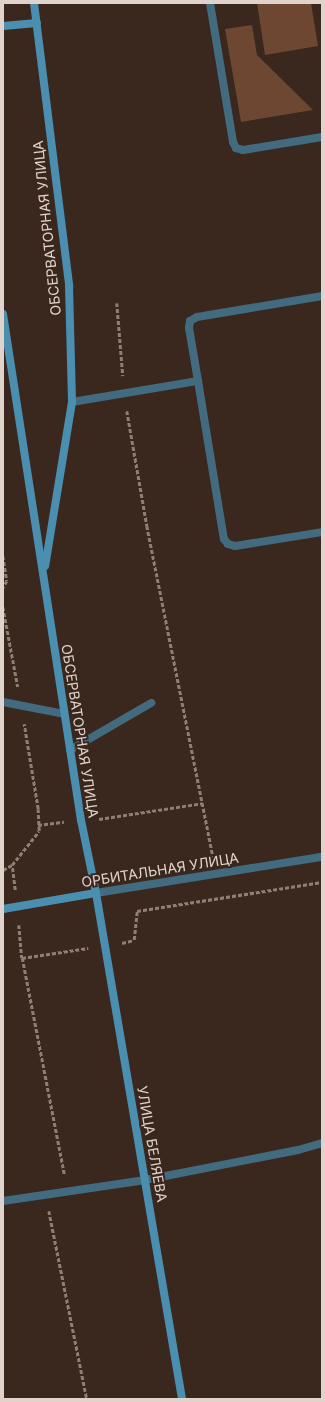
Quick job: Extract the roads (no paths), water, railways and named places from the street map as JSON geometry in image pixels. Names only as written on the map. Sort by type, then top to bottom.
[{"type":"main road","name":"ОБСЕРВАТОРНАЯ УЛИЦА","points":[[34,3],[69,286],[72,402],[44,573]]},
{"type":"main road","points":[[3,26],[37,23]]},
{"type":"main road","name":"ОБСЕРВАТОРНАЯ УЛИЦА","points":[[3,314],[81,820],[96,893]]},
{"type":"main road","name":"ОРБИТАЛЬНАЯ УЛИЦА","points":[[3,909],[96,893]]},
{"type":"main road","name":"УЛИЦА БЕЛЯЕВА","points":[[96,893],[182,1399]]},
{"type":"street","points":[[210,3],[233,142],[236,148],[243,150],[322,137]]},
{"type":"street","points":[[322,296],[197,317],[190,321],[198,381],[224,539],[228,544],[235,546],[322,532]]},
{"type":"street","points":[[72,402],[198,381]]},
{"type":"street","points":[[3,702],[64,714]]},
{"type":"street","points":[[70,750],[151,703]]},
{"type":"street","name":"ОРБИТАЛЬНАЯ УЛИЦА","points":[[96,893],[322,857]]},
{"type":"street","points":[[3,1201],[145,1180],[298,1150],[322,1143]]}]
